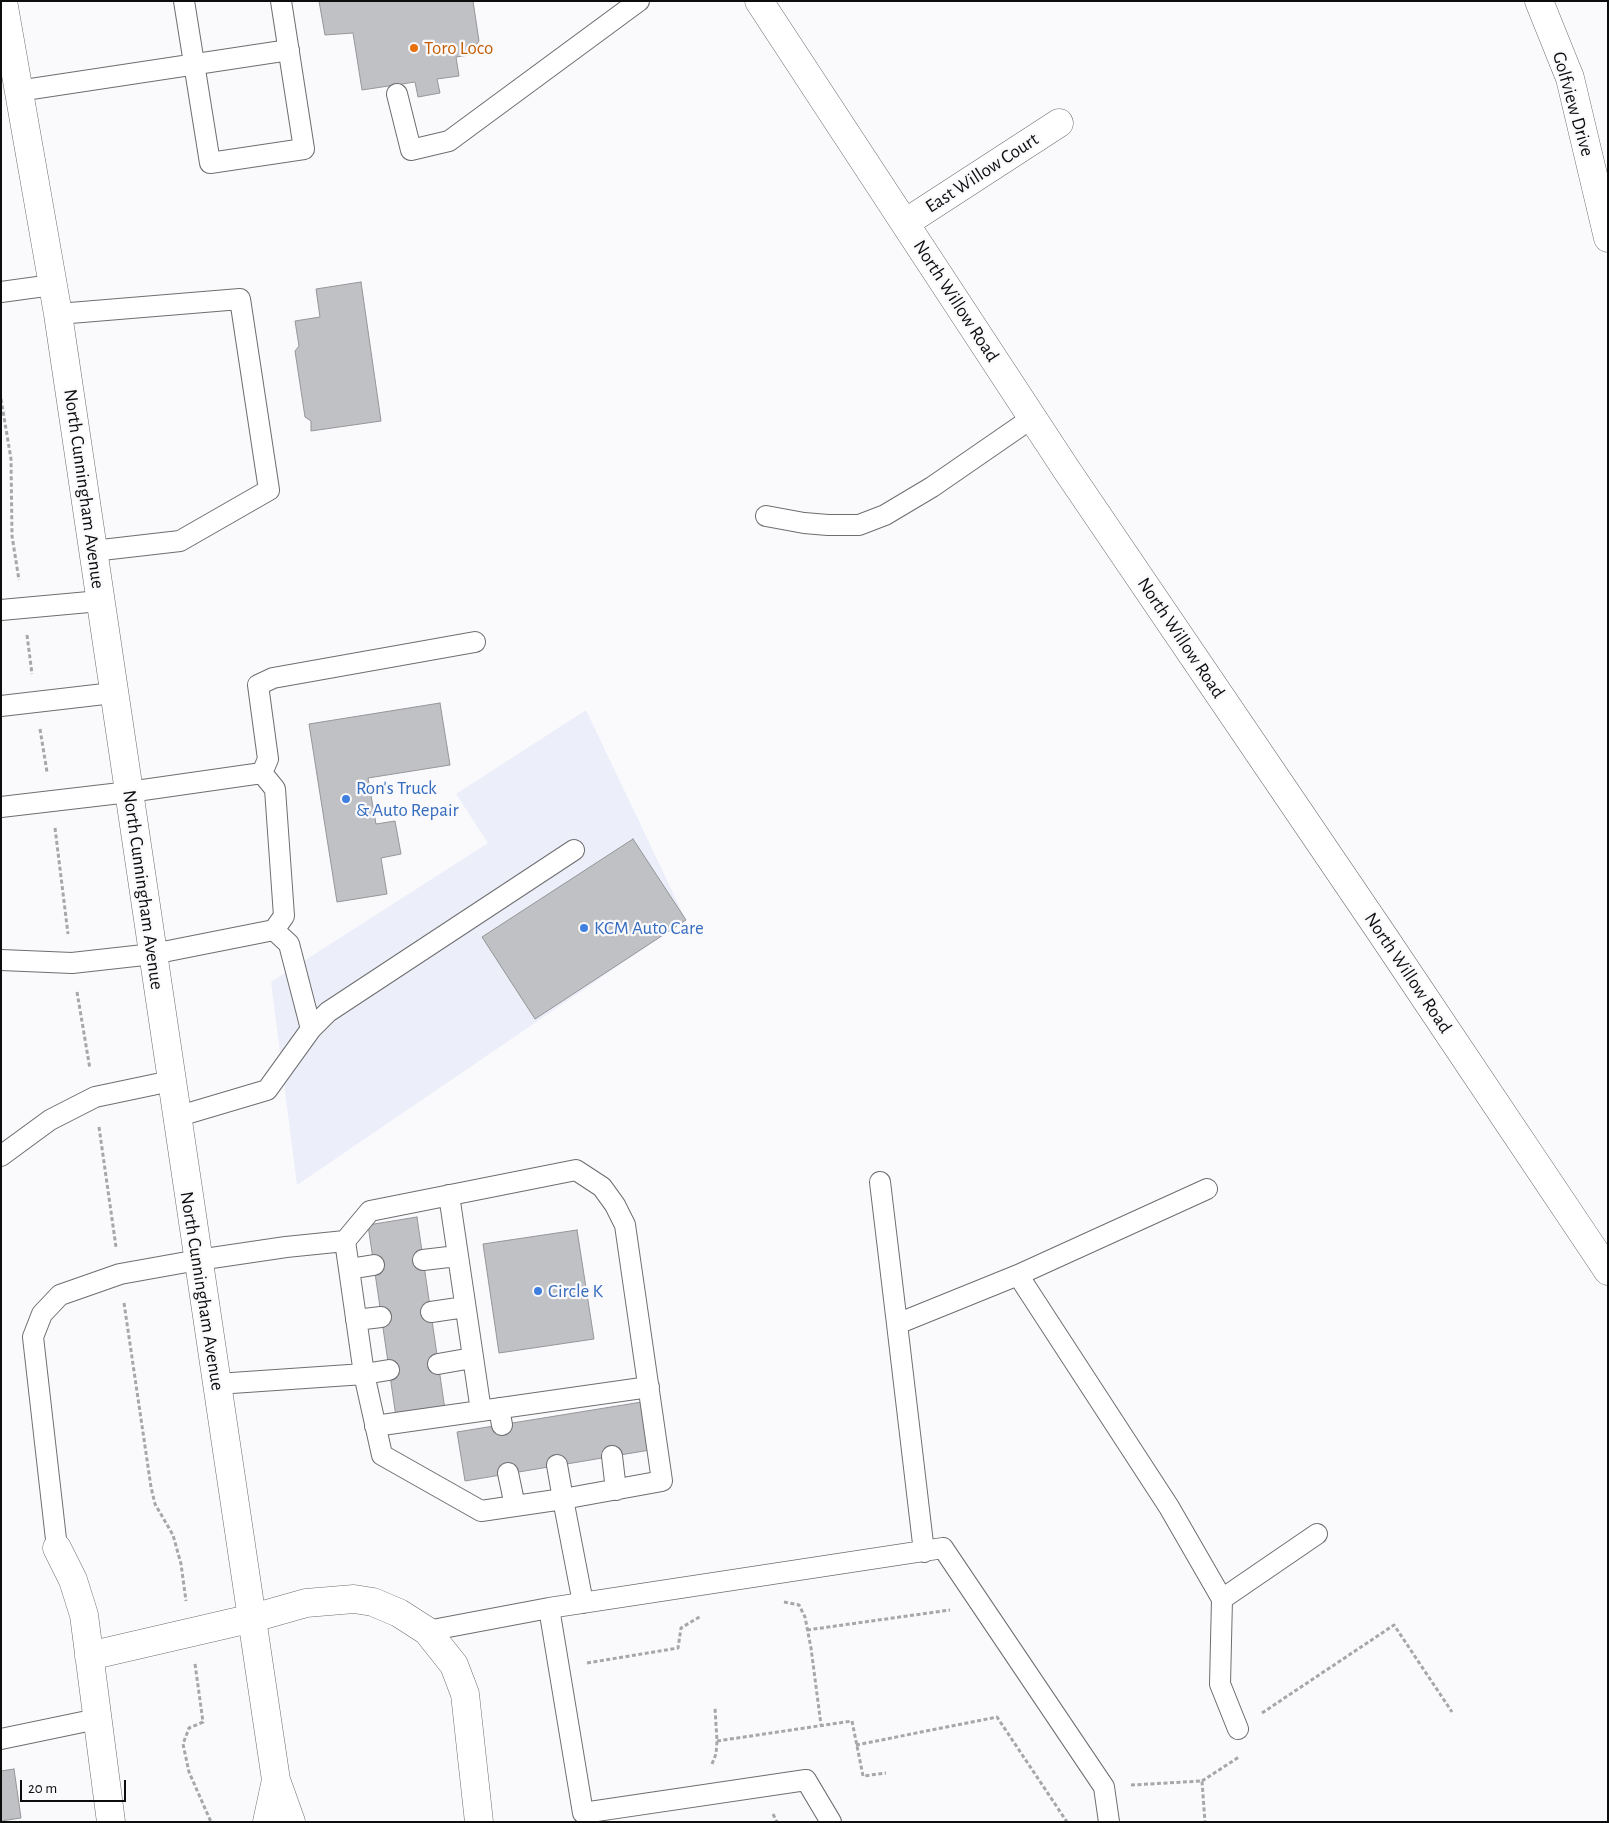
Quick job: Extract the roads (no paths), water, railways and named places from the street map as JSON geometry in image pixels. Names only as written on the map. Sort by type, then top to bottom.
[{"type":"street","name":"North Cunningham Avenue","points":[[3,1],[58,314],[276,1780],[291,1822]]},
{"type":"street","name":"North Willow Road","points":[[759,1],[1032,418],[1608,1271]]},
{"type":"street","name":"Golfview Drive","points":[[1539,1],[1570,78],[1608,238]]},
{"type":"street","name":"East Willow Court","points":[[905,223],[1059,123]]},
{"type":"street","points":[[57,1548],[73,1580],[84,1615],[111,1822]]},
{"type":"street","points":[[89,1656],[253,1618],[306,1603],[354,1599],[372,1602],[399,1613],[426,1631],[454,1665],[465,1694],[479,1822]]},
{"type":"street","name":"North Cunningham Avenue","points":[[267,1822],[276,1780]]},
{"type":"lane","points":[[184,1],[210,163],[304,149],[281,1]]},
{"type":"lane","points":[[397,94],[411,150],[449,141],[639,1]]},
{"type":"lane","points":[[18,91],[289,50]]},
{"type":"lane","points":[[1,292],[52,285]]},
{"type":"lane","points":[[58,314],[240,299],[269,490],[180,541],[93,551]]},
{"type":"lane","points":[[766,516],[804,524],[828,526],[859,524],[885,515],[932,487],[1032,418]]},
{"type":"lane","points":[[1,610],[100,601]]},
{"type":"lane","points":[[262,773],[268,759],[258,685],[273,678],[475,642]]},
{"type":"lane","points":[[1,706],[113,693]]},
{"type":"lane","points":[[1,807],[129,792],[262,773]]},
{"type":"lane","points":[[1,960],[72,963],[153,954],[274,930],[284,916],[275,789],[262,773]]},
{"type":"lane","points":[[176,1117],[267,1090],[311,1029],[328,1012],[574,850]]},
{"type":"lane","points":[[274,930],[289,944],[311,1029]]},
{"type":"lane","points":[[1,1156],[50,1120],[94,1097],[171,1081]]},
{"type":"lane","points":[[57,1548],[33,1337],[42,1314],[60,1295],[120,1274],[286,1247],[345,1241],[370,1211],[576,1170],[602,1187],[615,1204],[625,1225],[662,1481],[563,1499],[481,1511],[382,1455],[364,1374],[345,1241]]},
{"type":"lane","points":[[880,1182],[924,1552]]},
{"type":"lane","points":[[897,1324],[1018,1275],[1207,1189]]},
{"type":"lane","points":[[449,1195],[472,1358],[494,1415]]},
{"type":"lane","points":[[423,1260],[457,1256]]},
{"type":"lane","points":[[349,1268],[374,1265]]},
{"type":"lane","points":[[1018,1275],[1169,1507],[1222,1599],[1220,1684],[1238,1729]]},
{"type":"lane","points":[[431,1312],[465,1307]]},
{"type":"lane","points":[[356,1320],[381,1317]]},
{"type":"lane","points":[[438,1364],[472,1358]]},
{"type":"lane","points":[[217,1384],[364,1374],[389,1370]]},
{"type":"lane","points":[[375,1426],[547,1410],[604,1401],[649,1387]]},
{"type":"lane","points":[[612,1456],[616,1490]]},
{"type":"lane","points":[[558,1465],[583,1603]]},
{"type":"lane","points":[[508,1473],[514,1506]]},
{"type":"lane","points":[[1222,1599],[1317,1534]]},
{"type":"lane","points":[[426,1631],[549,1608],[943,1548],[1104,1787],[1109,1822]]},
{"type":"lane","points":[[549,1608],[584,1817],[806,1780],[832,1822]]},
{"type":"lane","points":[[1,1739],[97,1720]]},
{"type":"place","name":"Toro Loco","points":[[414,48]]},
{"type":"place","name":"Ron's Truck & Auto Repair","points":[[346,799]]},
{"type":"place","name":"KCM Auto Care","points":[[584,928]]},
{"type":"place","name":"Circle K","points":[[538,1291]]}]
